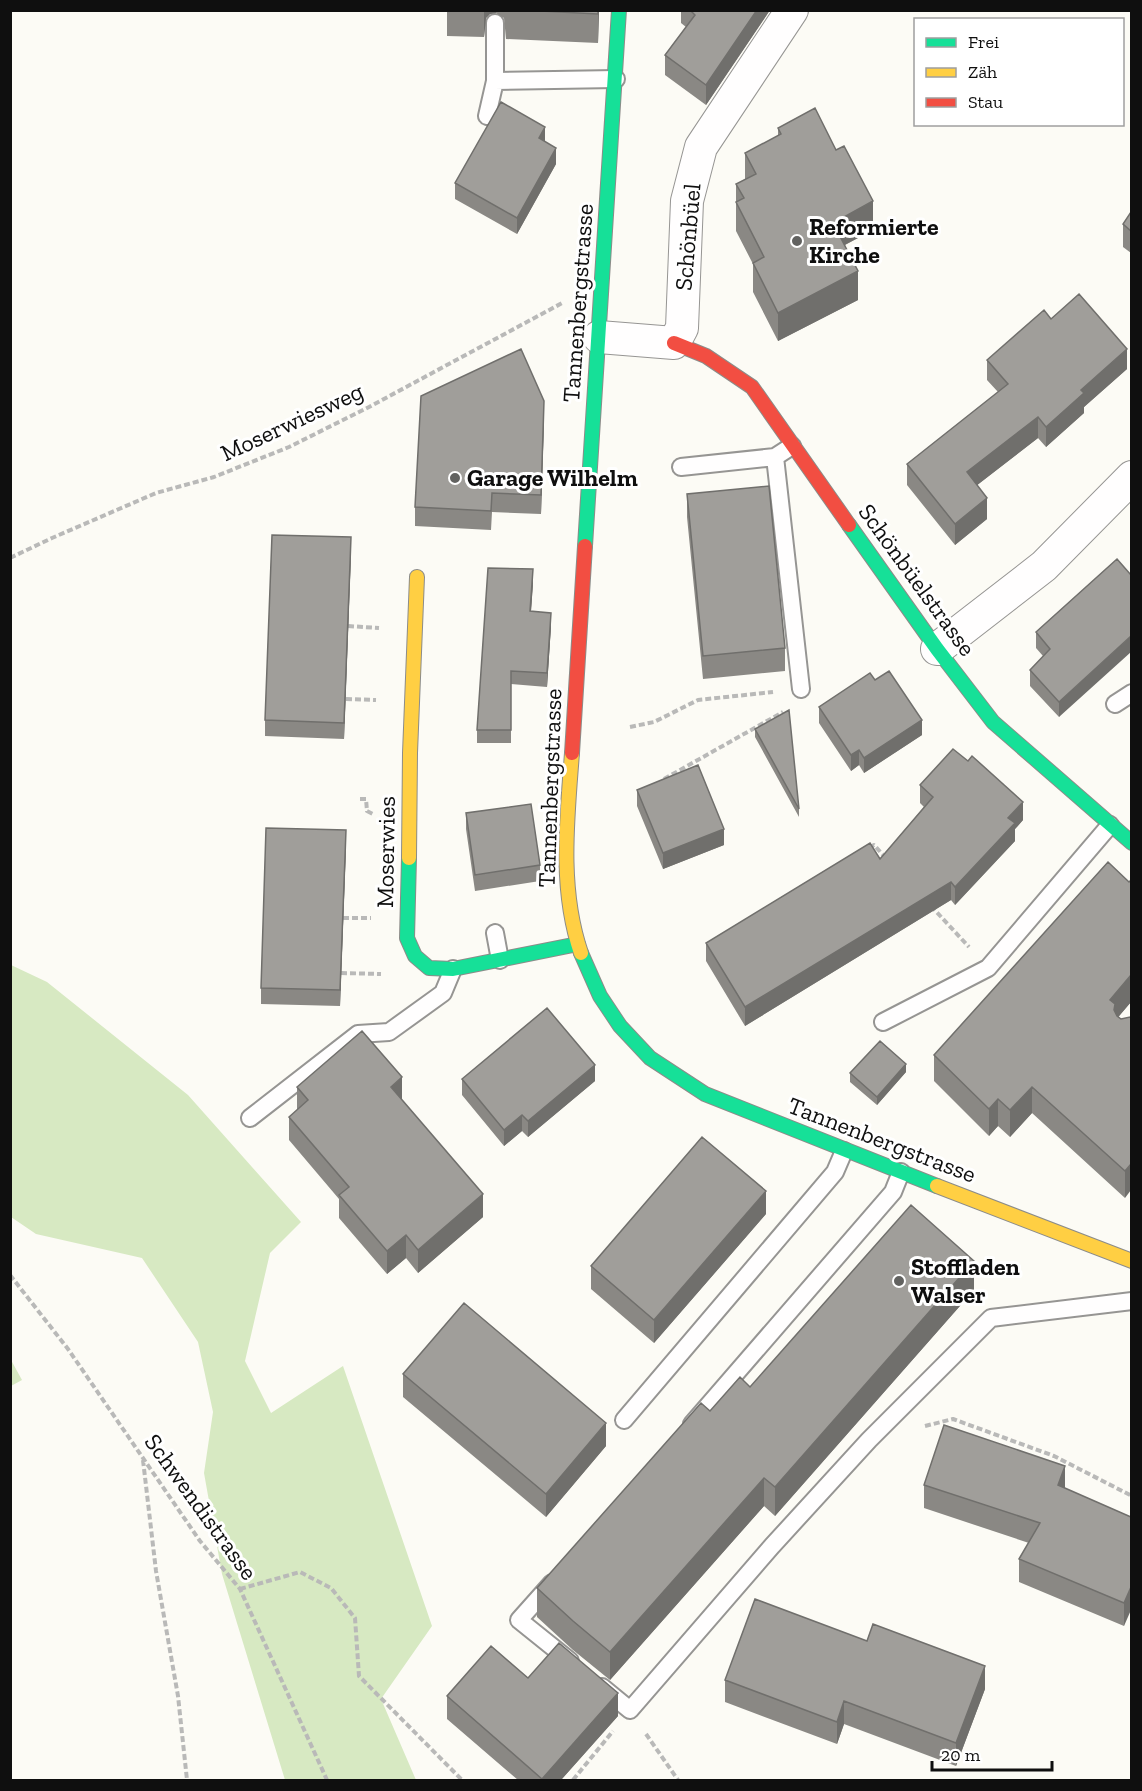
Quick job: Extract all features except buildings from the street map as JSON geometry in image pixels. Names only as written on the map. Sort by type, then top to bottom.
[{"type":"street","name":"Tannenbergstrasse","points":[[620,10],[567,826],[568,895],[578,944],[587,970],[600,996],[620,1026],[650,1058],[705,1094],[844,1151],[1131,1261]]},
{"type":"street","name":"Schönbüel","points":[[674,343],[682,328],[687,201],[701,147],[792,10]]},
{"type":"street","points":[[599,337],[674,343]]},
{"type":"street","name":"Schönbüelstrasse","points":[[674,343],[706,356],[752,387],[937,649],[993,722],[1131,843]]},
{"type":"street","points":[[937,649],[1044,566],[1131,477]]},
{"type":"street","name":"Moserwies","points":[[417,577],[410,753],[408,938],[415,956],[429,968],[453,969],[578,944]]},
{"type":"lane","points":[[487,116],[495,81],[495,23]]},
{"type":"lane","points":[[495,81],[616,79]]},
{"type":"lane","points":[[681,467],[775,457],[792,446]]},
{"type":"lane","points":[[775,457],[801,689]]},
{"type":"lane","points":[[1115,704],[1131,693]]},
{"type":"lane","points":[[883,1022],[988,968],[1110,825]]},
{"type":"lane","points":[[495,933],[500,960]]},
{"type":"lane","points":[[250,1118],[358,1034],[389,1032],[443,993],[453,969]]},
{"type":"lane","points":[[624,1420],[834,1172],[844,1151]]},
{"type":"lane","points":[[683,1434],[893,1192],[902,1172]]},
{"type":"lane","points":[[566,1567],[519,1620],[630,1710],[869,1440],[991,1318],[1131,1301]]},
{"type":"path","name":"Moserwiesweg","points":[[10,558],[156,493],[214,477],[289,447],[389,397],[568,300]]},
{"type":"path","points":[[348,626],[375,627]]},
{"type":"path","points":[[630,727],[654,722],[698,700],[801,689]]},
{"type":"path","points":[[663,780],[791,707],[801,689]]},
{"type":"path","points":[[345,699],[372,699]]},
{"type":"path","points":[[865,852],[874,845],[890,862]]},
{"type":"path","points":[[923,897],[988,968]]},
{"type":"path","points":[[343,918],[364,918]]},
{"type":"path","points":[[341,973],[360,974]]},
{"type":"path","name":"Schwendistrasse","points":[[10,1275],[68,1349],[200,1541],[240,1589],[327,1780]]},
{"type":"path","points":[[953,1419],[1054,1456],[1131,1496]]},
{"type":"path","points":[[143,1460],[156,1571],[178,1696],[187,1780]]},
{"type":"path","points":[[240,1589],[300,1572],[332,1588],[355,1618],[359,1676],[462,1780]]},
{"type":"path","points":[[573,1780],[630,1710],[678,1780]]},
{"type":"green space","points":[[11,965],[47,982],[188,1095],[301,1222],[270,1253],[245,1361],[271,1413],[343,1366],[432,1626],[381,1699],[416,1780],[285,1780],[222,1574],[204,1473],[213,1412],[198,1342],[142,1258],[36,1234],[11,1217]]},
{"type":"green space","points":[[11,1360],[22,1380],[10,1386]]},
{"type":"traffic: fast","points":[[585,546],[619,10]]},
{"type":"traffic: fast","points":[[849,525],[937,649],[993,722],[1132,843]]},
{"type":"traffic: fast","points":[[409,858],[407,938],[415,956],[429,968],[453,969],[578,944]]},
{"type":"traffic: fast","points":[[581,953],[600,996],[620,1026],[650,1058],[705,1094],[937,1186]]},
{"type":"traffic: slow","points":[[409,858],[410,753],[417,577]]},
{"type":"traffic: slow","points":[[572,753],[567,828],[567,879],[574,929],[581,953]]},
{"type":"traffic: slow","points":[[937,1186],[1132,1261]]},
{"type":"traffic: jam","points":[[674,343],[706,356],[752,387],[849,525]]},
{"type":"traffic: jam","points":[[572,753],[585,546]]},
{"type":"place","name":"Reformierte Kirche","points":[[797,241]]},
{"type":"place","name":"Garage Wilhelm","points":[[455,478]]},
{"type":"place","name":"Stoffladen Walser","points":[[899,1281]]}]
